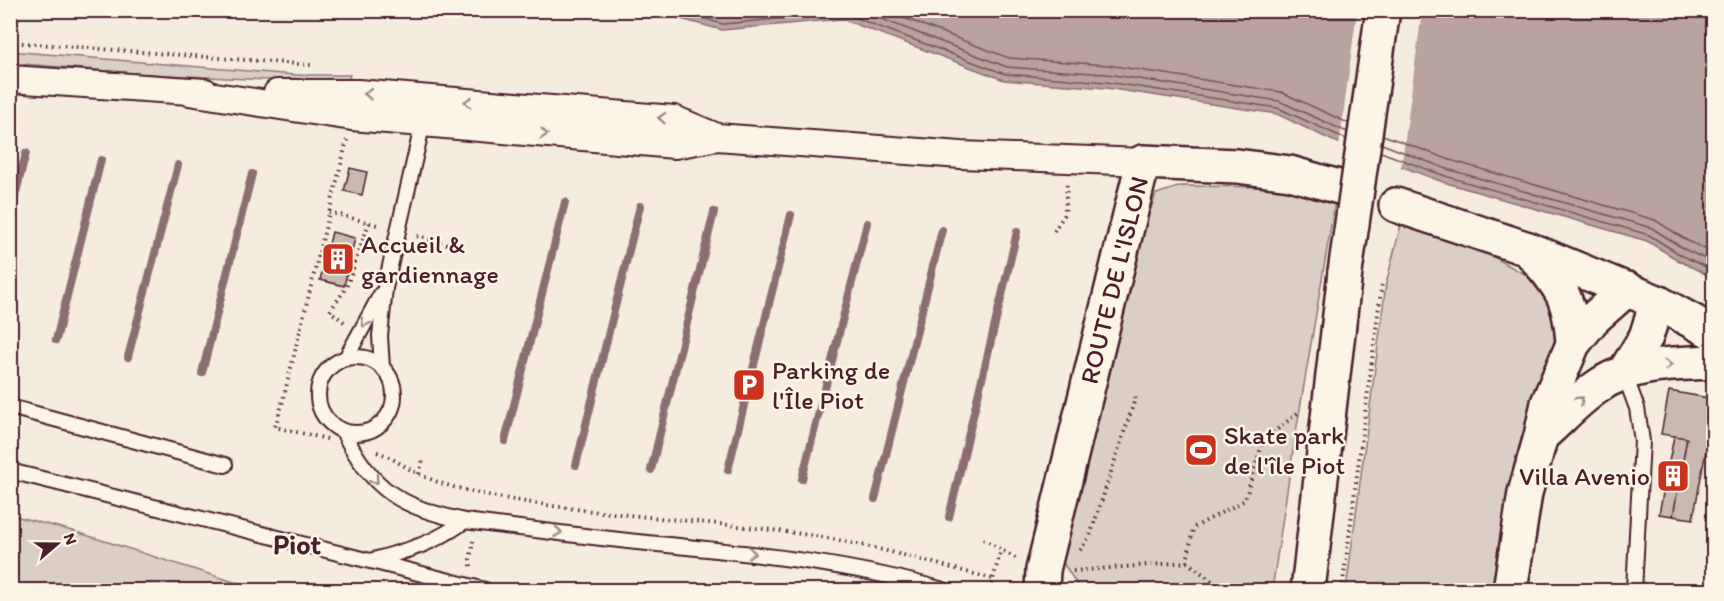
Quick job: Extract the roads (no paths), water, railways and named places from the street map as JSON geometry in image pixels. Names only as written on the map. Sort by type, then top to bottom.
[{"type":"main road","points":[[1308,591],[1345,272],[1383,10]]},
{"type":"main road","name":"ROUTE DE L'ISLON","points":[[1049,578],[1143,162],[1237,166],[1269,170],[1290,173],[1339,187]]},
{"type":"main road","points":[[1396,205],[1528,249],[1657,302],[1713,333]]},
{"type":"main road","points":[[1528,249],[1563,291],[1572,319],[1574,344]]},
{"type":"main road","points":[[1510,591],[1525,493],[1548,404],[1574,344],[1593,319],[1627,289]]},
{"type":"main road","points":[[1624,373],[1646,337],[1657,302]]},
{"type":"main road","points":[[1541,436],[1578,401],[1599,385],[1624,373],[1663,365],[1713,362]]},
{"type":"street","points":[[10,79],[189,92],[358,93],[426,98],[674,119],[717,137]]},
{"type":"street","points":[[189,92],[352,117],[675,145],[717,137],[961,155],[1143,162]]},
{"type":"lane","points":[[382,367],[380,336],[384,288],[423,124],[426,98]]},
{"type":"lane","points":[[346,358],[384,288]]},
{"type":"lane","points":[[359,357],[371,360],[382,367],[390,378],[394,390],[393,404],[388,416],[379,426],[369,431],[355,433],[343,431],[324,417],[317,393],[326,371],[335,363],[346,358],[359,357]]},
{"type":"lane","points":[[1624,373],[1637,408],[1642,441],[1634,591]]},
{"type":"lane","points":[[10,407],[225,465]]},
{"type":"lane","points":[[343,431],[365,469],[376,482],[401,501],[420,509],[465,521],[771,555],[900,578],[943,591]]},
{"type":"lane","points":[[10,471],[485,591]]},
{"type":"lane","points":[[370,561],[422,547],[447,534],[465,521]]},
{"type":"water","points":[[651,11],[1713,11],[1713,278],[1647,241],[1443,182],[1331,140],[1277,114],[1106,88],[1004,80],[842,19],[722,30]]},
{"type":"waterway","points":[[10,216],[26,153]]},
{"type":"waterway","points":[[56,340],[101,160]]},
{"type":"waterway","points":[[128,357],[178,165]]},
{"type":"waterway","points":[[202,373],[252,174]]},
{"type":"waterway","points":[[505,441],[565,202]]},
{"type":"waterway","points":[[576,465],[640,206]]},
{"type":"waterway","points":[[651,470],[714,212]]},
{"type":"waterway","points":[[728,470],[791,215]]},
{"type":"waterway","points":[[802,479],[867,223]]},
{"type":"waterway","points":[[875,499],[942,230]]},
{"type":"waterway","points":[[949,517],[1017,232]]},
{"type":"tunnel","points":[[1339,187],[1396,205]]},
{"type":"place","name":"Accueil & gardiennage","points":[[338,259]]},
{"type":"place","name":"Parking de l'Île Piot","points":[[749,385]]},
{"type":"place","name":"Skate park de l'île Piot","points":[[1201,450]]},
{"type":"place","name":"Villa Avenio","points":[[1673,476]]},
{"type":"district","name":"Piot","points":[[297,544]]}]
